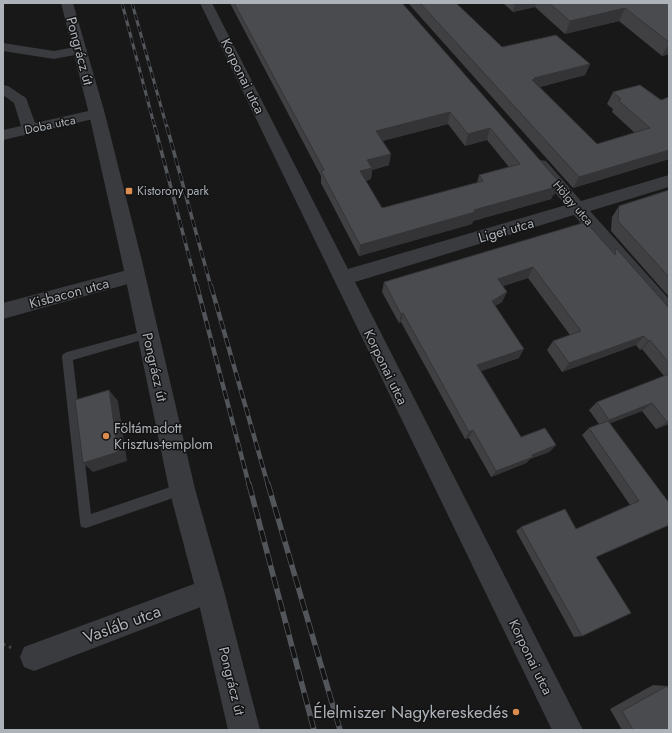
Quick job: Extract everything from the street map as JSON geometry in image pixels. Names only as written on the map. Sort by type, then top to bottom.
[{"type":"street","name":"Pongrácz út","points":[[67,3],[97,114],[135,276],[182,489],[210,591],[244,730]]},
{"type":"street","name":"Korponai utca","points":[[206,3],[568,730]]},
{"type":"street","points":[[3,47],[54,56],[80,50]]},
{"type":"street","points":[[3,89],[21,101],[29,129]]},
{"type":"street","name":"Doba utca","points":[[3,135],[97,114]]},
{"type":"street","name":"Hölgy utca","points":[[532,156],[669,312]]},
{"type":"street","name":"Liget utca","points":[[342,278],[669,181]]},
{"type":"street","name":"Kisbacon utca","points":[[3,311],[135,276]]},
{"type":"street","name":"Vasláb utca","points":[[34,657],[210,591]]},
{"type":"lane","points":[[148,334],[67,357],[86,522],[182,489]]},
{"type":"building","points":[[234,3],[402,3],[560,183],[554,184],[556,187],[474,210],[475,212],[360,245],[321,171],[324,170]],"holes":[[[450,112],[468,134],[490,128],[520,164],[479,175],[483,181],[382,208],[360,171],[372,168],[367,160],[391,154],[376,131]]]},
{"type":"building","points":[[420,3],[456,3],[502,47],[556,35],[590,64],[534,78],[535,79],[532,80],[597,144],[650,128],[618,100],[621,99],[613,92],[640,85],[661,100],[669,97],[669,150],[579,177]]},
{"type":"building","points":[[549,3],[669,3],[669,42],[625,8],[570,21]]},
{"type":"building","points":[[669,190],[669,277],[618,221],[619,206]]},
{"type":"building","points":[[586,222],[615,255],[616,248],[669,308],[669,363],[650,340],[648,341],[644,336],[569,363],[553,341],[581,331],[533,267],[498,279],[507,292],[492,301],[524,349],[477,365],[521,437],[545,428],[556,445],[532,455],[533,457],[496,471],[473,430],[469,432],[403,313],[401,314],[384,282]]},
{"type":"building","points":[[669,374],[669,421],[667,422],[652,403],[609,420],[597,402]]},
{"type":"building","points":[[109,390],[118,452],[83,463],[75,400]]},
{"type":"building","points":[[608,421],[669,503],[669,525],[596,557],[631,613],[582,636],[521,527],[565,509],[576,529],[639,501],[589,428]]},
{"type":"building","points":[[667,686],[669,690],[669,730],[633,730],[622,711]]},
{"type":"railway","points":[[122,3],[155,128]]},
{"type":"railway","points":[[132,3],[167,128]]},
{"type":"railway","points":[[155,127],[197,287]]},
{"type":"railway","points":[[167,127],[211,287]]},
{"type":"railway","points":[[197,286],[249,485]]},
{"type":"railway","points":[[211,286],[268,485]]},
{"type":"railway","points":[[249,484],[314,730]]},
{"type":"railway","points":[[268,484],[340,730]]},
{"type":"place","name":"Kistorony park","points":[[129,191]]},
{"type":"place","name":"Föltámadott Krisztus-templom","points":[[106,436]]},
{"type":"place","name":"Élelmiszer Nagykereskedés","points":[[516,712]]}]
